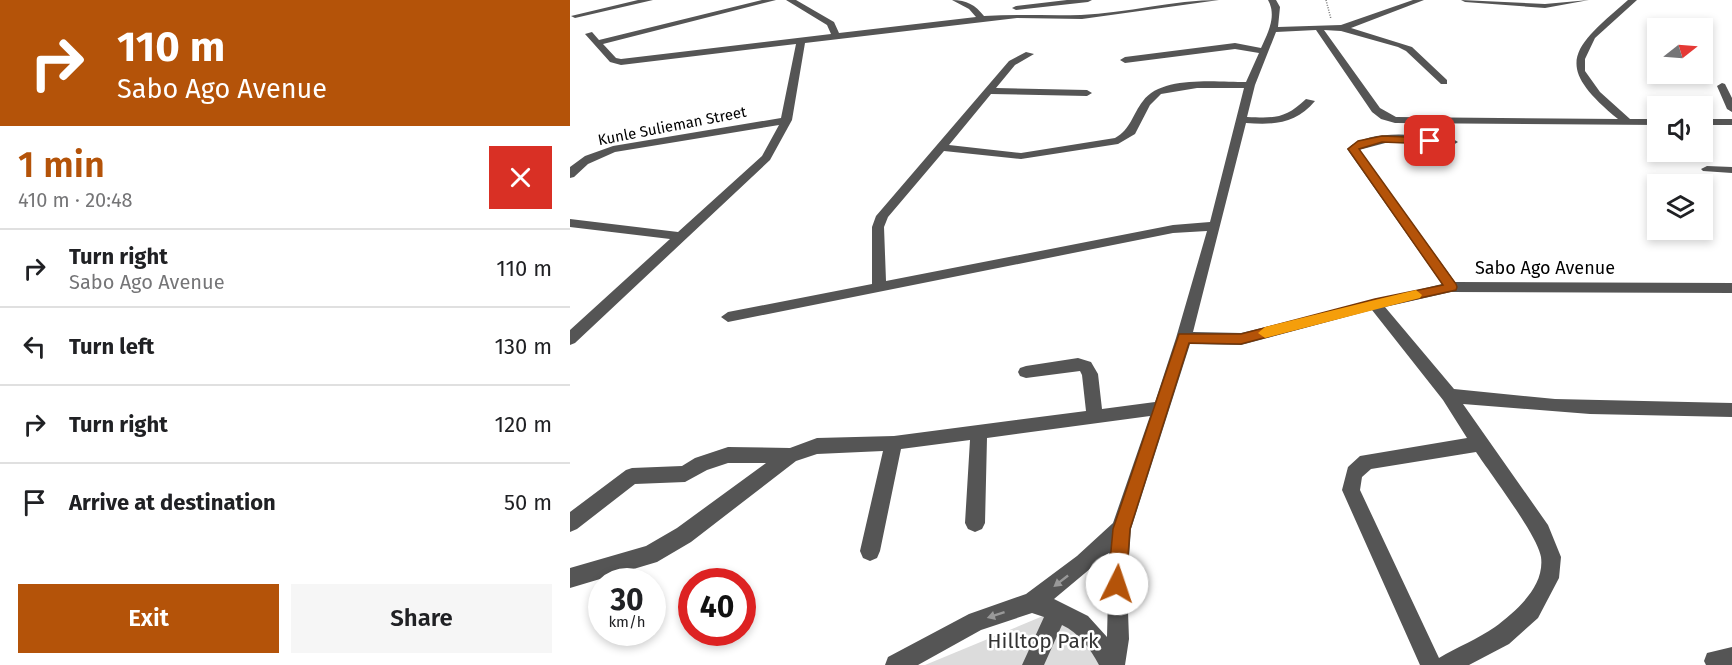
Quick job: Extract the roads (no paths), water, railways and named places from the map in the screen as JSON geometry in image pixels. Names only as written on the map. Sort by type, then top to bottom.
[{"type":"street","points":[[575,16],[649,0]]},
{"type":"street","points":[[598,44],[772,0]]},
{"type":"street","points":[[790,0],[831,24],[836,37]]},
{"type":"street","points":[[956,0],[972,7],[982,19]]},
{"type":"street","points":[[589,34],[612,60],[621,62],[982,19],[1010,8],[1088,0]]},
{"type":"street","points":[[1010,8],[1082,17],[1215,0]]},
{"type":"street","points":[[1112,665],[1118,639],[1117,584],[1121,529],[1184,338],[1250,85],[1273,30],[1276,7],[1272,0]]},
{"type":"street","points":[[1338,28],[1420,0]]},
{"type":"street","points":[[1465,0],[1545,6],[1585,0]]},
{"type":"street","points":[[1628,122],[1590,89],[1580,66],[1581,50],[1589,40],[1634,0]]},
{"type":"street","points":[[719,14],[720,8],[728,1]]},
{"type":"street","points":[[1318,27],[1376,110],[1384,117],[1411,120],[1647,122]]},
{"type":"street","points":[[1273,30],[1338,28],[1389,41],[1409,49],[1444,82]]},
{"type":"street","points":[[570,339],[766,158],[777,144],[787,120],[801,41]]},
{"type":"street","points":[[1125,60],[1235,46],[1264,51]]},
{"type":"street","points":[[879,288],[878,228],[882,216],[1012,63],[1029,54]]},
{"type":"street","points":[[941,147],[1022,156],[1118,141],[1129,136],[1136,128],[1150,98],[1156,93],[1194,86],[1250,85]]},
{"type":"street","points":[[1722,86],[1732,109]]},
{"type":"street","points":[[987,91],[1087,93]]},
{"type":"street","points":[[1242,120],[1289,119],[1296,116],[1310,101]]},
{"type":"street","name":"Kunle Sulieman Street","points":[[572,169],[590,157],[613,149],[787,120]]},
{"type":"street","points":[[1713,122],[1732,122]]},
{"type":"street","points":[[1451,287],[1353,149],[1362,143],[1382,139],[1453,142]]},
{"type":"street","points":[[1707,169],[1732,170]]},
{"type":"street","points":[[570,223],[682,237]]},
{"type":"street","points":[[728,317],[1173,229],[1215,226]]},
{"type":"street","name":"Sabo Ago Avenue","points":[[1184,338],[1241,339],[1451,287],[1732,288]]},
{"type":"street","points":[[1375,304],[1449,395],[1479,444],[1541,532],[1551,557],[1550,578],[1531,611],[1501,636],[1447,665]]},
{"type":"street","points":[[1026,372],[1078,364],[1085,366],[1090,374],[1095,417]]},
{"type":"street","points":[[1449,395],[1499,403],[1568,408],[1732,410]]},
{"type":"street","points":[[570,578],[650,555],[684,534],[790,456],[818,446],[894,443],[1161,408]]},
{"type":"street","points":[[975,523],[979,433]]},
{"type":"street","points":[[870,551],[894,443]]},
{"type":"street","points":[[1431,665],[1362,517],[1352,490],[1354,474],[1366,462],[1479,444]]},
{"type":"street","points":[[570,523],[633,476],[685,474],[728,454],[790,456]]},
{"type":"street","points":[[896,665],[976,621],[1032,603],[1084,563],[1121,529]]},
{"type":"street","points":[[1032,603],[1057,611],[1081,624],[1100,645],[1112,665]]},
{"type":"street","points":[[1033,665],[1057,611]]},
{"type":"park label","name":"Hilltop Park","points":[[1043,641]]}]
